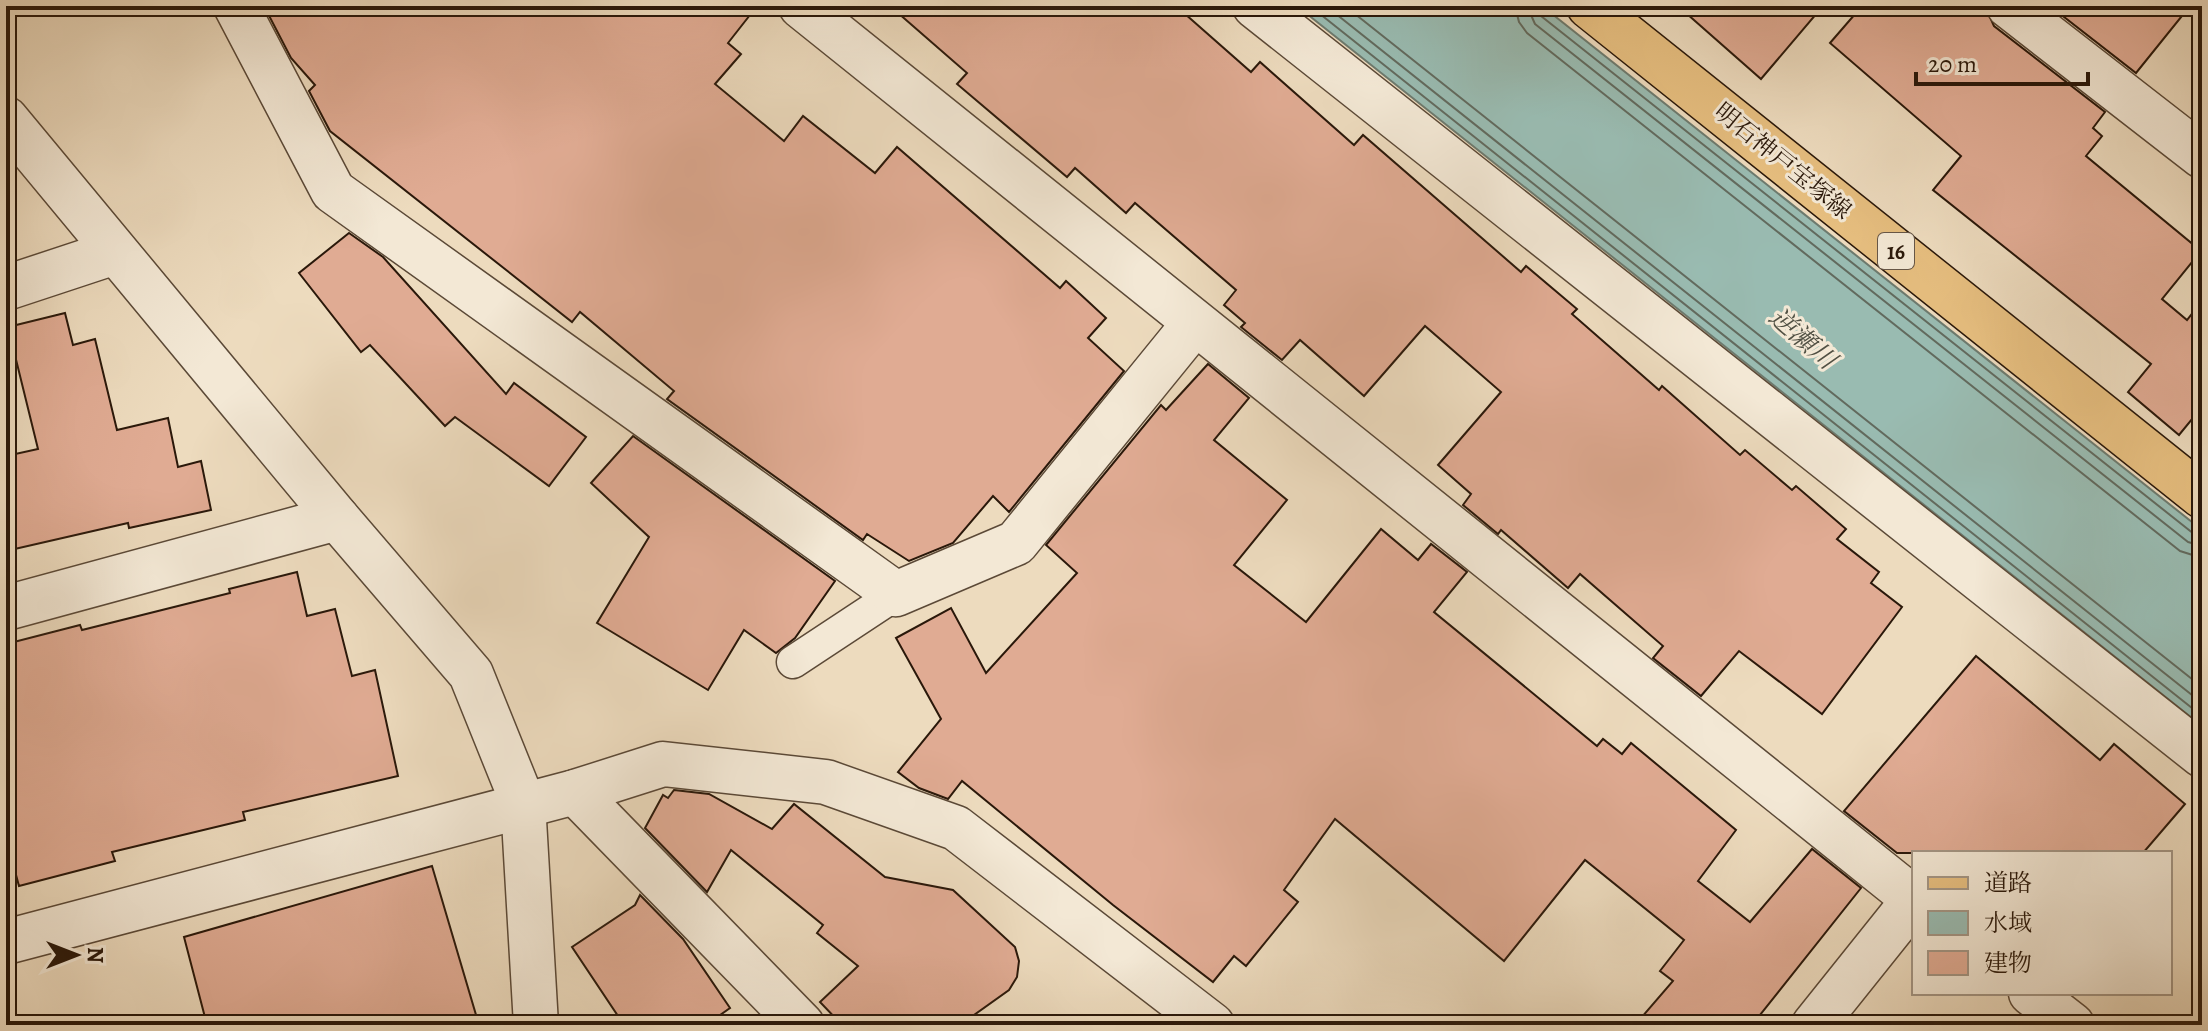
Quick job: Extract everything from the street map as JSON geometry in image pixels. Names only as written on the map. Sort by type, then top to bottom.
[{"type":"main road","name":"明石神戸宝塚線","points":[[1589,6],[2202,496]]},
{"type":"street","points":[[236,6],[333,191],[896,594],[1016,543],[1194,324]]},
{"type":"street","points":[[801,6],[1912,898]]},
{"type":"street","points":[[1255,6],[2202,755]]},
{"type":"street","points":[[2009,6],[2202,156]]},
{"type":"street","points":[[6,119],[337,518],[471,674],[523,803],[536,1025]]},
{"type":"street","points":[[6,288],[115,252]]},
{"type":"street","points":[[6,608],[337,518]]},
{"type":"street","points":[[6,942],[523,803],[575,792],[663,764],[826,782],[956,828],[1212,1025]]},
{"type":"street","points":[[575,792],[802,1025]]},
{"type":"street","points":[[1814,1025],[1912,902]]},
{"type":"street","points":[[2034,995],[2072,1025]]},
{"type":"lane","points":[[793,662],[896,594]]},
{"type":"water","name":"逆瀬川","points":[[1297,6],[1542,6],[2202,530],[2202,726]]},
{"type":"building","points":[[264,6],[757,6],[728,43],[741,54],[715,84],[784,141],[803,116],[875,173],[897,147],[1060,288],[1066,281],[1106,318],[1088,338],[1124,371],[1009,512],[993,496],[953,543],[909,561],[867,534],[863,540],[667,399],[674,391],[580,312],[572,322],[330,131],[309,91],[315,85],[291,58]]},
{"type":"building","points":[[890,6],[1176,6],[1251,72],[1260,62],[1354,145],[1363,135],[1521,272],[1526,266],[1577,309],[1572,314],[1659,390],[1662,386],[1740,455],[1745,450],[1792,490],[1796,486],[1846,529],[1837,539],[1879,572],[1871,583],[1902,607],[1822,714],[1739,651],[1701,696],[1653,658],[1663,646],[1580,574],[1568,588],[1501,530],[1498,534],[1463,505],[1471,494],[1438,465],[1501,392],[1425,326],[1364,396],[1300,340],[1282,360],[1241,327],[1245,323],[1224,305],[1236,290],[1135,203],[1126,213],[1075,168],[1067,177],[957,84],[967,73]]},
{"type":"building","points":[[1678,6],[1823,6],[1761,79]]},
{"type":"building","points":[[1862,6],[1985,6],[1994,26],[2105,112],[2093,128],[2102,136],[2086,156],[2201,251],[2162,299],[2187,320],[2202,301],[2202,407],[2179,435],[2128,392],[2151,364],[1933,190],[1961,156],[1830,43]]},
{"type":"building","points":[[2050,6],[2190,6],[2136,73]]},
{"type":"building","points":[[349,233],[383,257],[506,394],[514,383],[586,437],[549,486],[455,417],[445,426],[370,345],[361,352],[299,273]]},
{"type":"building","points":[[65,313],[73,345],[95,339],[117,430],[168,418],[178,467],[201,461],[211,510],[129,528],[128,523],[6,551],[6,456],[38,449],[8,327]]},
{"type":"building","points":[[1208,364],[1249,398],[1214,440],[1287,500],[1234,565],[1306,622],[1381,529],[1418,560],[1431,544],[1467,572],[1434,612],[1597,746],[1603,739],[1622,754],[1631,743],[1736,830],[1698,881],[1750,922],[1812,849],[1861,888],[1752,1025],[1635,1025],[1673,981],[1660,971],[1684,940],[1585,860],[1504,961],[1335,819],[1284,890],[1298,902],[1246,966],[1234,956],[1213,982],[1113,905],[962,781],[948,799],[919,788],[898,772],[941,719],[896,638],[951,608],[986,673],[1077,573],[1046,545],[1161,405],[1166,410]]},
{"type":"building","points":[[633,436],[835,581],[795,638],[776,653],[744,630],[708,690],[597,623],[649,537],[591,483]]},
{"type":"building","points":[[297,572],[307,616],[335,609],[352,676],[375,670],[398,776],[243,812],[245,820],[112,852],[115,861],[19,886],[6,838],[6,644],[80,625],[82,630],[230,593],[229,589]]},
{"type":"building","points":[[1976,656],[2100,760],[2114,744],[2185,804],[2145,851],[1897,853],[1844,811]]},
{"type":"building","points":[[674,790],[709,794],[772,829],[794,804],[885,877],[953,890],[1015,947],[1019,961],[1017,977],[1009,990],[960,1025],[842,1025],[820,1002],[858,966],[817,933],[823,925],[731,850],[707,892],[645,828],[663,795],[668,798]]},
{"type":"building","points":[[432,866],[479,1025],[207,1025],[184,937]]},
{"type":"building","points":[[640,895],[683,939],[730,1008],[706,1025],[624,1025],[572,947],[635,905]]}]
